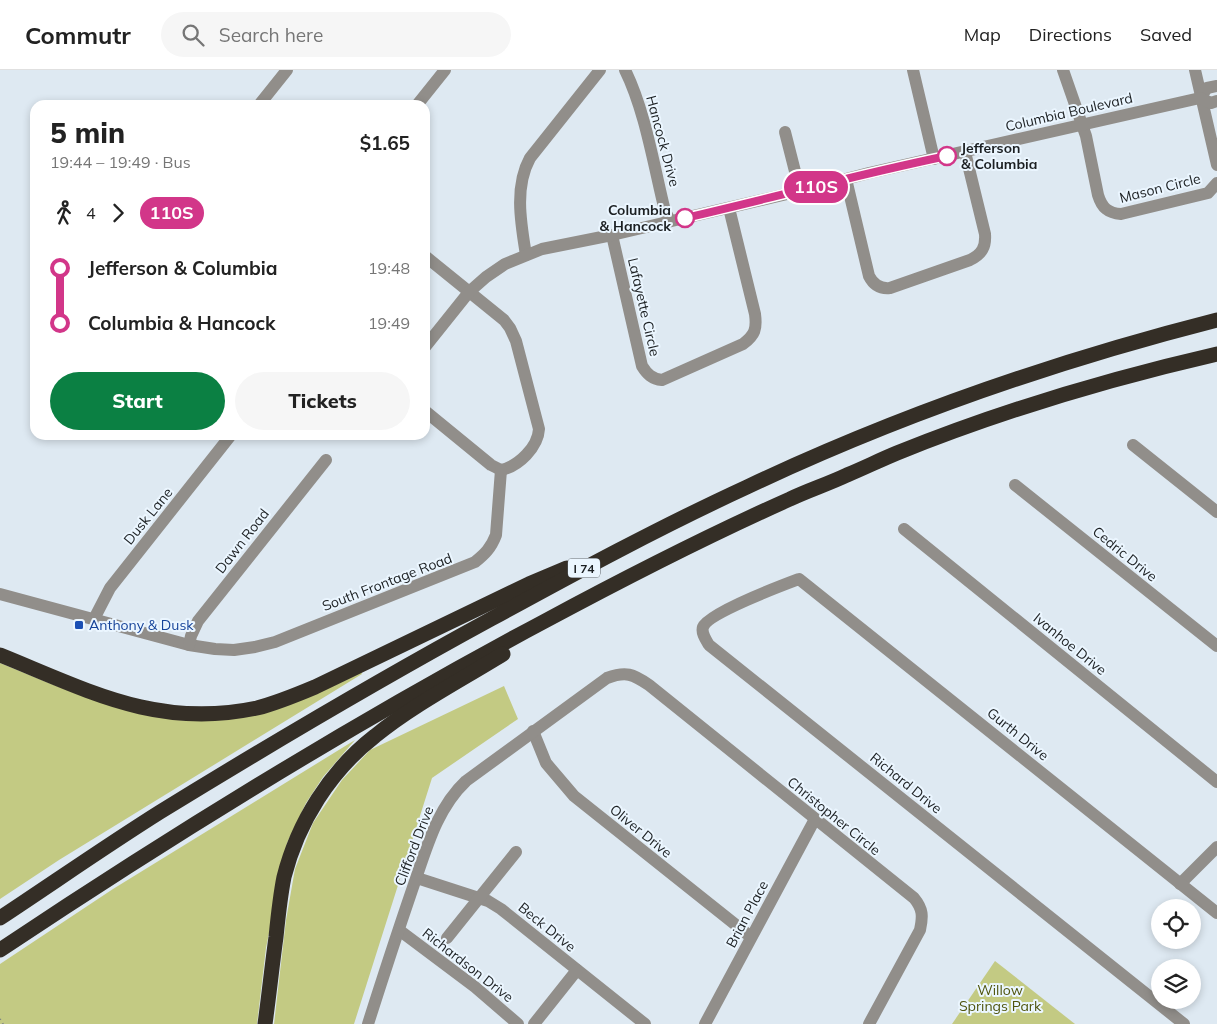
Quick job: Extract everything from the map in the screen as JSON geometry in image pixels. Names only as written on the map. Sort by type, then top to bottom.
[{"type":"highway","name":"I 74","points":[[0,918],[158,814],[310,720],[636,541],[747,486],[834,448],[964,398],[1088,356],[1217,320]]},
{"type":"highway","name":"I 74","points":[[0,950],[203,818],[332,740],[488,651],[624,579],[791,498],[896,454],[987,420],[1077,391],[1217,354]]},
{"type":"highway","points":[[0,655],[122,703],[174,713],[199,715],[229,713],[259,707],[306,690],[529,584],[636,541]]},
{"type":"highway","points":[[265,1024],[284,878],[302,826],[333,778],[360,748],[396,721],[624,579]]},
{"type":"street","points":[[263,100],[288,70]]},
{"type":"street","points":[[421,100],[445,70]]},
{"type":"street","points":[[526,255],[520,194],[524,169],[530,158],[600,70]]},
{"type":"street","name":"Hancock Drive","points":[[624,70],[640,108],[665,211],[670,221]]},
{"type":"street","points":[[913,70],[934,159]]},
{"type":"street","points":[[1064,70],[1082,125]]},
{"type":"street","name":"Mason Circle","points":[[1195,70],[1217,165]]},
{"type":"street","name":"Columbia Boulevard","points":[[1200,98],[1207,88],[1217,86]]},
{"type":"street","name":"Columbia Boulevard","points":[[430,341],[469,292],[486,277],[505,264],[542,249],[612,236],[846,179],[1200,98],[1211,103],[1217,101]]},
{"type":"street","name":"Mason Circle","points":[[1082,125],[1101,204],[1111,213],[1121,214],[1208,193],[1217,183]]},
{"type":"street","points":[[785,132],[800,191]]},
{"type":"street","points":[[846,179],[869,276],[879,287],[890,288],[970,260],[978,256],[986,244],[965,152]]},
{"type":"street","name":"Lafayette Circle","points":[[612,236],[642,366],[648,375],[656,380],[662,380],[743,344],[755,332],[755,314],[729,208]]},
{"type":"street","points":[[430,260],[504,320],[510,328],[516,341],[538,429],[536,442],[528,453],[515,465],[501,470],[491,465],[430,415]]},
{"type":"street","name":"Dusk Lane","points":[[94,618],[110,588],[227,440]]},
{"type":"street","points":[[1133,445],[1217,512]]},
{"type":"street","name":"Dawn Road","points":[[189,645],[190,636],[198,621],[326,460]]},
{"type":"street","name":"South Frontage Road","points":[[0,594],[189,645],[234,650],[255,647],[275,642],[475,562],[485,555],[496,536],[501,470]]},
{"type":"street","name":"Cedric Drive","points":[[1015,485],[1217,646]]},
{"type":"street","name":"Ivanhoe Drive","points":[[904,530],[1217,782]]},
{"type":"street","name":"Gurth Drive","points":[[799,579],[1217,913]]},
{"type":"street","name":"Richard Drive","points":[[799,579],[708,620],[703,630],[709,645],[1184,1024]]},
{"type":"street","name":"Clifford Drive","points":[[368,1024],[417,878],[442,811],[457,789],[466,780],[607,678],[623,674]]},
{"type":"street","name":"Christopher Circle","points":[[623,674],[635,675],[649,684],[914,898],[922,911],[923,917],[920,930],[869,1024]]},
{"type":"street","name":"Oliver Drive","points":[[533,731],[546,763],[574,796],[751,937]]},
{"type":"street","name":"Brian Place","points":[[705,1024],[815,819]]},
{"type":"street","points":[[1180,884],[1217,847]]},
{"type":"street","points":[[447,938],[516,852]]},
{"type":"street","name":"Beck Drive","points":[[417,878],[488,901],[501,909],[645,1024]]},
{"type":"street","name":"Richardson Drive","points":[[399,930],[475,987],[516,1023]]},
{"type":"street","points":[[534,1024],[577,970]]},
{"type":"path","points":[[0,1019],[3,1024]]},
{"type":"green space","points":[[0,663],[93,700],[140,713],[190,721],[361,672],[362,674],[59,860],[0,899]]},
{"type":"green space","points":[[504,686],[518,719],[432,778],[354,1024],[274,1024],[286,920],[295,869],[313,823],[342,780],[370,750]]},
{"type":"green space","points":[[355,740],[323,777],[306,803],[287,843],[266,948],[257,1024],[0,1024],[0,964],[113,889]]},
{"type":"green space","name":"Willow Springs Park","points":[[995,961],[1075,1024],[952,1024]]},
{"type":"bus line","name":"110S","points":[[685,218],[835,183],[868,173],[947,156]]},
{"type":"place","name":"Jefferson & Columbia","points":[[947,156]]},
{"type":"place","name":"Columbia & Hancock","points":[[685,218]]},
{"type":"place","name":"Anthony & Dusk","points":[[79,625]]}]
